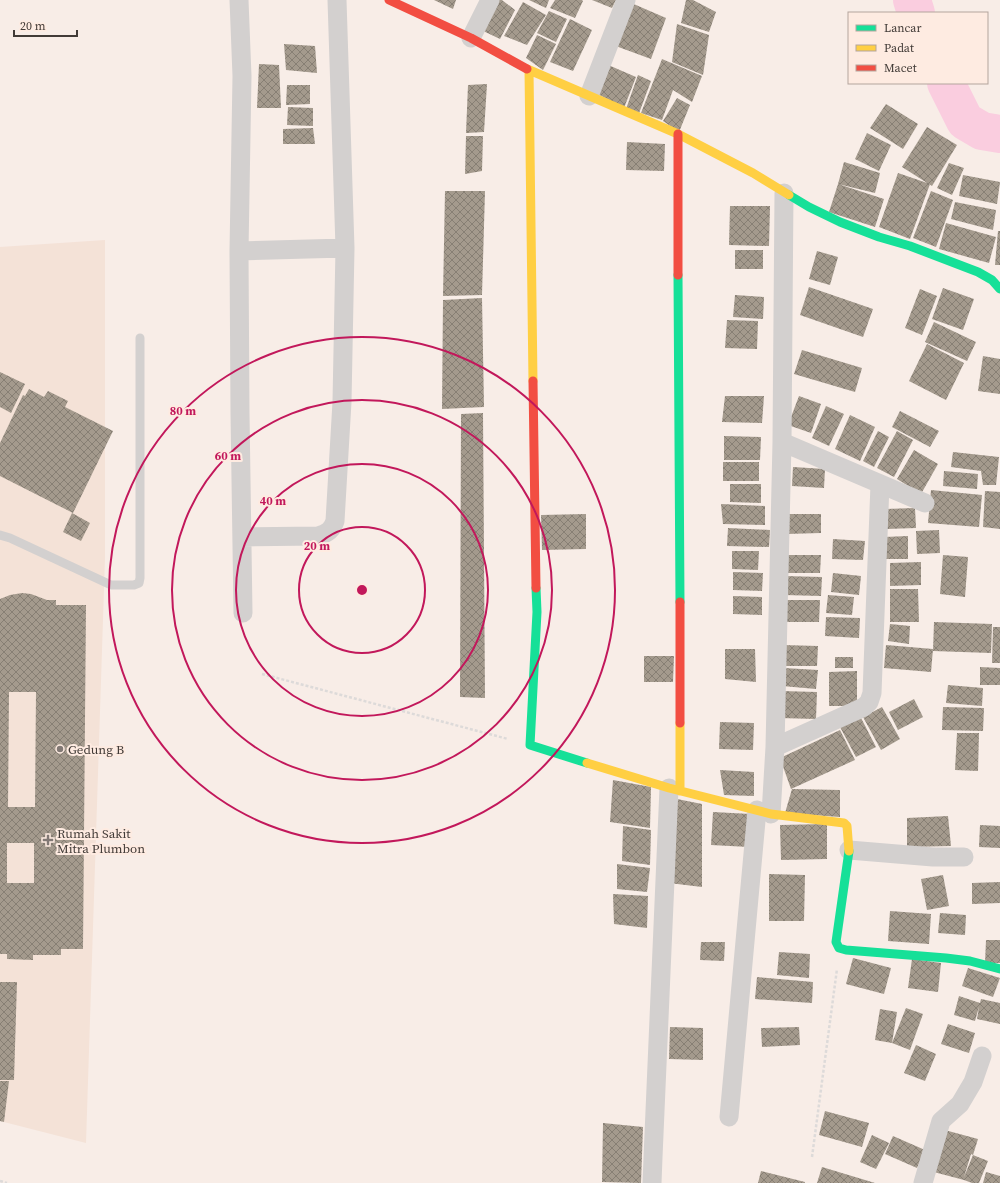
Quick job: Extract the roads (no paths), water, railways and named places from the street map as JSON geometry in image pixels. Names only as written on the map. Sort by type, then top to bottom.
[{"type":"street","points":[[239,0],[242,76],[239,250],[240,413],[244,613]]},
{"type":"street","points":[[242,537],[318,536],[331,530],[335,521],[342,402],[345,248],[337,0]]},
{"type":"street","points":[[389,0],[471,38],[529,70],[678,134],[753,173],[809,207],[840,222],[879,237],[910,246],[978,272],[997,283]]},
{"type":"street","points":[[471,38],[490,0]]},
{"type":"street","points":[[589,96],[626,0]]},
{"type":"street","points":[[529,70],[534,513],[537,612],[530,745],[674,789],[764,812],[844,823],[848,830],[850,850],[836,942],[839,948],[846,950],[970,961],[1000,969]]},
{"type":"street","points":[[652,1183],[663,940],[681,694],[678,134]]},
{"type":"street","points":[[729,1118],[764,812],[775,747],[782,442],[784,193]]},
{"type":"street","points":[[239,250],[345,248]]},
{"type":"street","points":[[782,442],[925,503]]},
{"type":"street","points":[[775,747],[864,707],[869,702],[872,693],[880,484]]},
{"type":"street","points":[[850,850],[932,857],[964,857]]},
{"type":"street","points":[[922,1183],[942,1121],[960,1104],[973,1082],[982,1056]]},
{"type":"lane","points":[[0,535],[10,538],[111,585],[134,585],[138,583],[140,578],[140,338]]},
{"type":"waterway","points":[[912,0],[916,12]]},
{"type":"waterway","points":[[946,84],[965,121],[982,131],[1000,134]]},
{"type":"place","name":"Gedung B","points":[[60,749]]},
{"type":"place","name":"Rumah Sakit Mitra Plumbon","points":[[48,840]]}]
